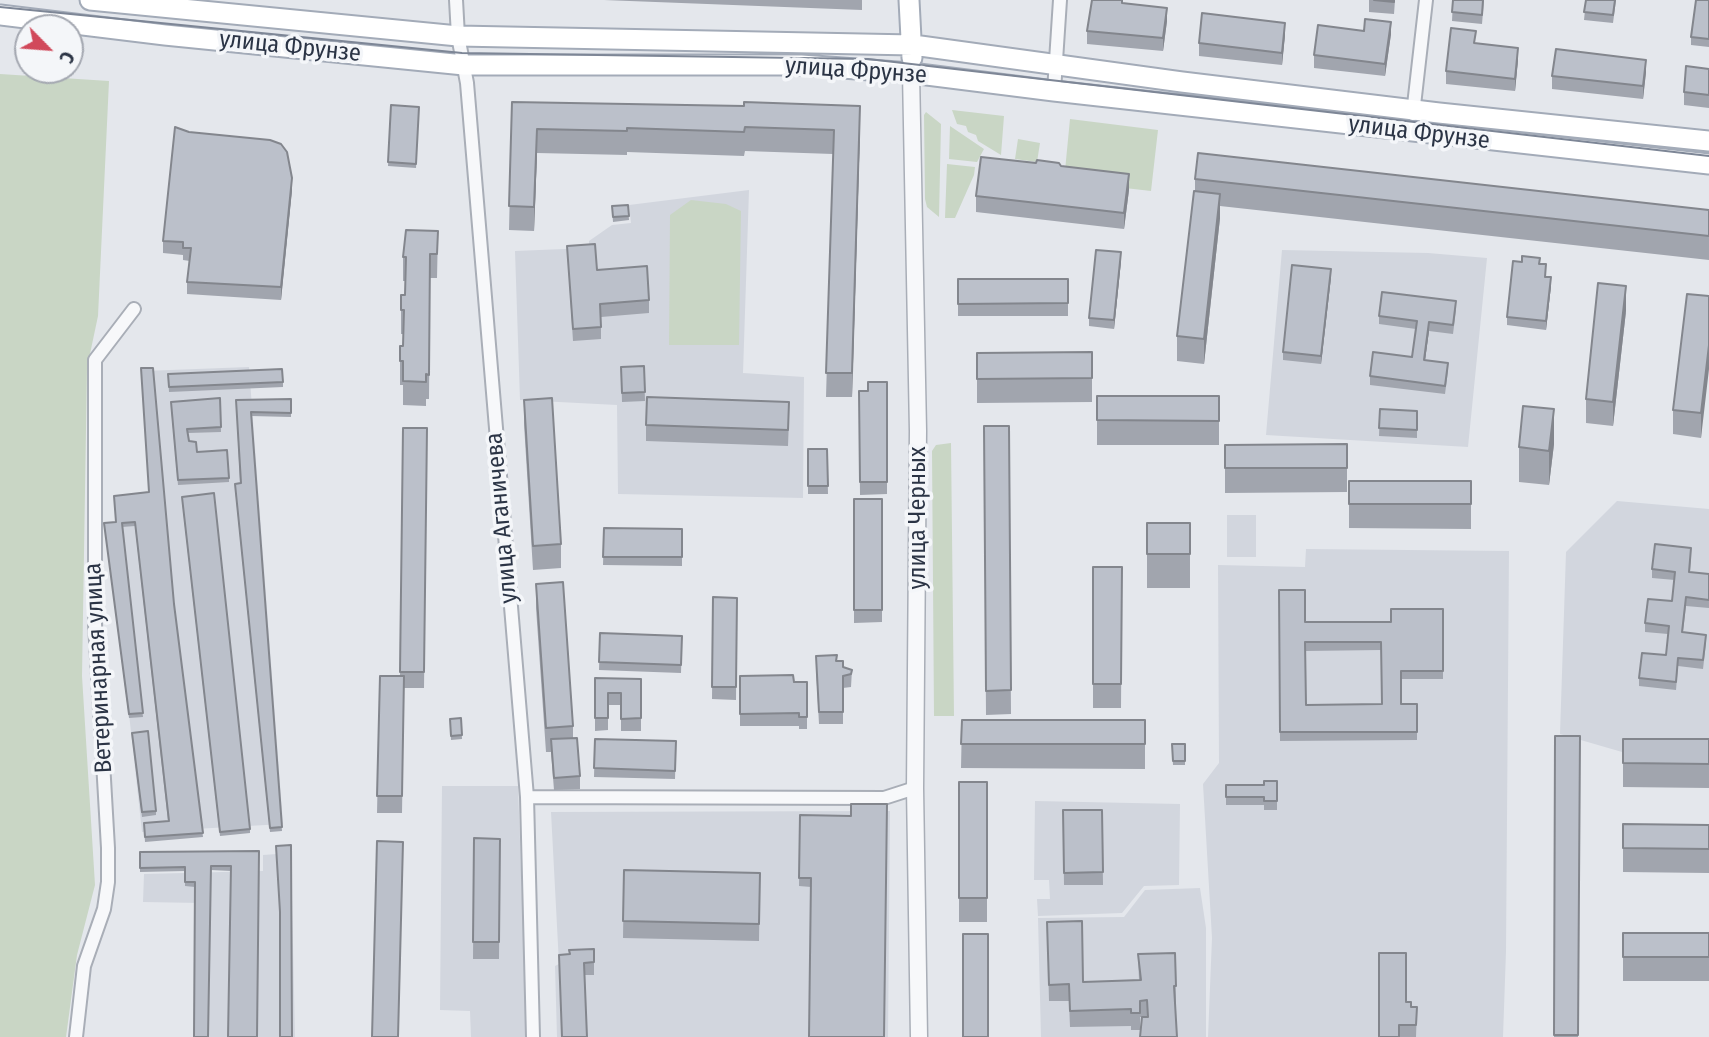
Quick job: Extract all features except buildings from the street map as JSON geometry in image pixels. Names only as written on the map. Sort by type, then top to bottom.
[{"type":"main road","name":"улица Фрунзе","points":[[90,0],[458,36],[913,45],[1414,110],[1709,141]]},
{"type":"main road","name":"улица Черных","points":[[909,0],[913,45],[911,73]]},
{"type":"main road","name":"улица Фрунзе","points":[[0,15],[165,35],[464,65],[801,65],[911,73],[1054,92],[1709,164]]},
{"type":"street","name":"улица Аганичева","points":[[456,0],[458,36],[464,65],[527,797],[533,1037]]},
{"type":"street","points":[[1054,92],[1060,0]]},
{"type":"street","points":[[1411,132],[1426,0]]},
{"type":"street","name":"улица Черных","points":[[911,73],[919,494],[915,788],[919,1037]]},
{"type":"street","name":"Ветеринарная улица","points":[[76,1037],[84,966],[104,909],[108,882],[95,624],[95,360],[134,309]]},
{"type":"street","points":[[527,797],[884,798],[915,788]]},
{"type":"shaded area","points":[[749,190],[743,373],[804,377],[803,498],[618,494],[617,405],[520,400],[515,251],[589,248],[589,241],[612,225],[631,223],[629,205]]},
{"type":"shaded area","points":[[1282,250],[1428,253],[1487,258],[1468,447],[1266,435]]},
{"type":"shaded area","points":[[249,367],[283,824],[142,832],[108,523],[155,519],[144,371]]},
{"type":"shaded area","points":[[1617,501],[1709,509],[1709,756],[1629,754],[1560,734],[1566,552]]},
{"type":"shaded area","points":[[1227,515],[1256,515],[1256,557],[1227,557]]},
{"type":"shaded area","points":[[1306,549],[1509,551],[1503,1037],[1208,1037],[1212,938],[1203,784],[1219,763],[1218,565],[1305,567]]},
{"type":"shaded area","points":[[442,786],[518,786],[527,1037],[471,1037],[470,1011],[440,1010]]},
{"type":"shaded area","points":[[1035,801],[1180,804],[1179,885],[1144,886],[1122,913],[1038,916],[1037,899],[1050,899],[1049,880],[1034,880]]},
{"type":"shaded area","points":[[890,811],[888,1037],[557,1037],[555,966],[559,964],[551,812]]},
{"type":"shaded area","points":[[291,853],[295,1037],[199,1037],[201,903],[143,902],[144,874],[263,871],[263,855]]},
{"type":"shaded area","points":[[1200,888],[1206,928],[1206,1037],[1041,1037],[1038,918],[1124,917],[1145,890]]},
{"type":"green space","points":[[0,74],[14,75],[14,84],[84,84],[84,79],[109,81],[98,316],[87,368],[82,676],[95,885],[77,955],[66,1037],[0,1037]]},
{"type":"green space","points":[[952,110],[1004,116],[1001,155],[978,141],[976,135],[968,132],[966,126],[957,124]]},
{"type":"green space","points":[[926,112],[941,124],[939,217],[927,207],[925,199]]},
{"type":"green space","points":[[1070,119],[1158,130],[1151,191],[1064,181]]},
{"type":"green space","points":[[950,126],[984,149],[977,162],[949,159]]},
{"type":"green space","points":[[1018,139],[1040,143],[1037,162],[1015,159]]},
{"type":"green space","points":[[947,164],[975,167],[955,218],[945,218]]},
{"type":"green space","points":[[691,200],[726,204],[741,211],[739,345],[669,345],[670,215]]},
{"type":"green space","points":[[951,443],[954,716],[934,716],[932,451],[936,445]]},
{"type":"tram line","points":[[0,7],[462,53],[868,59],[1709,156]]}]
